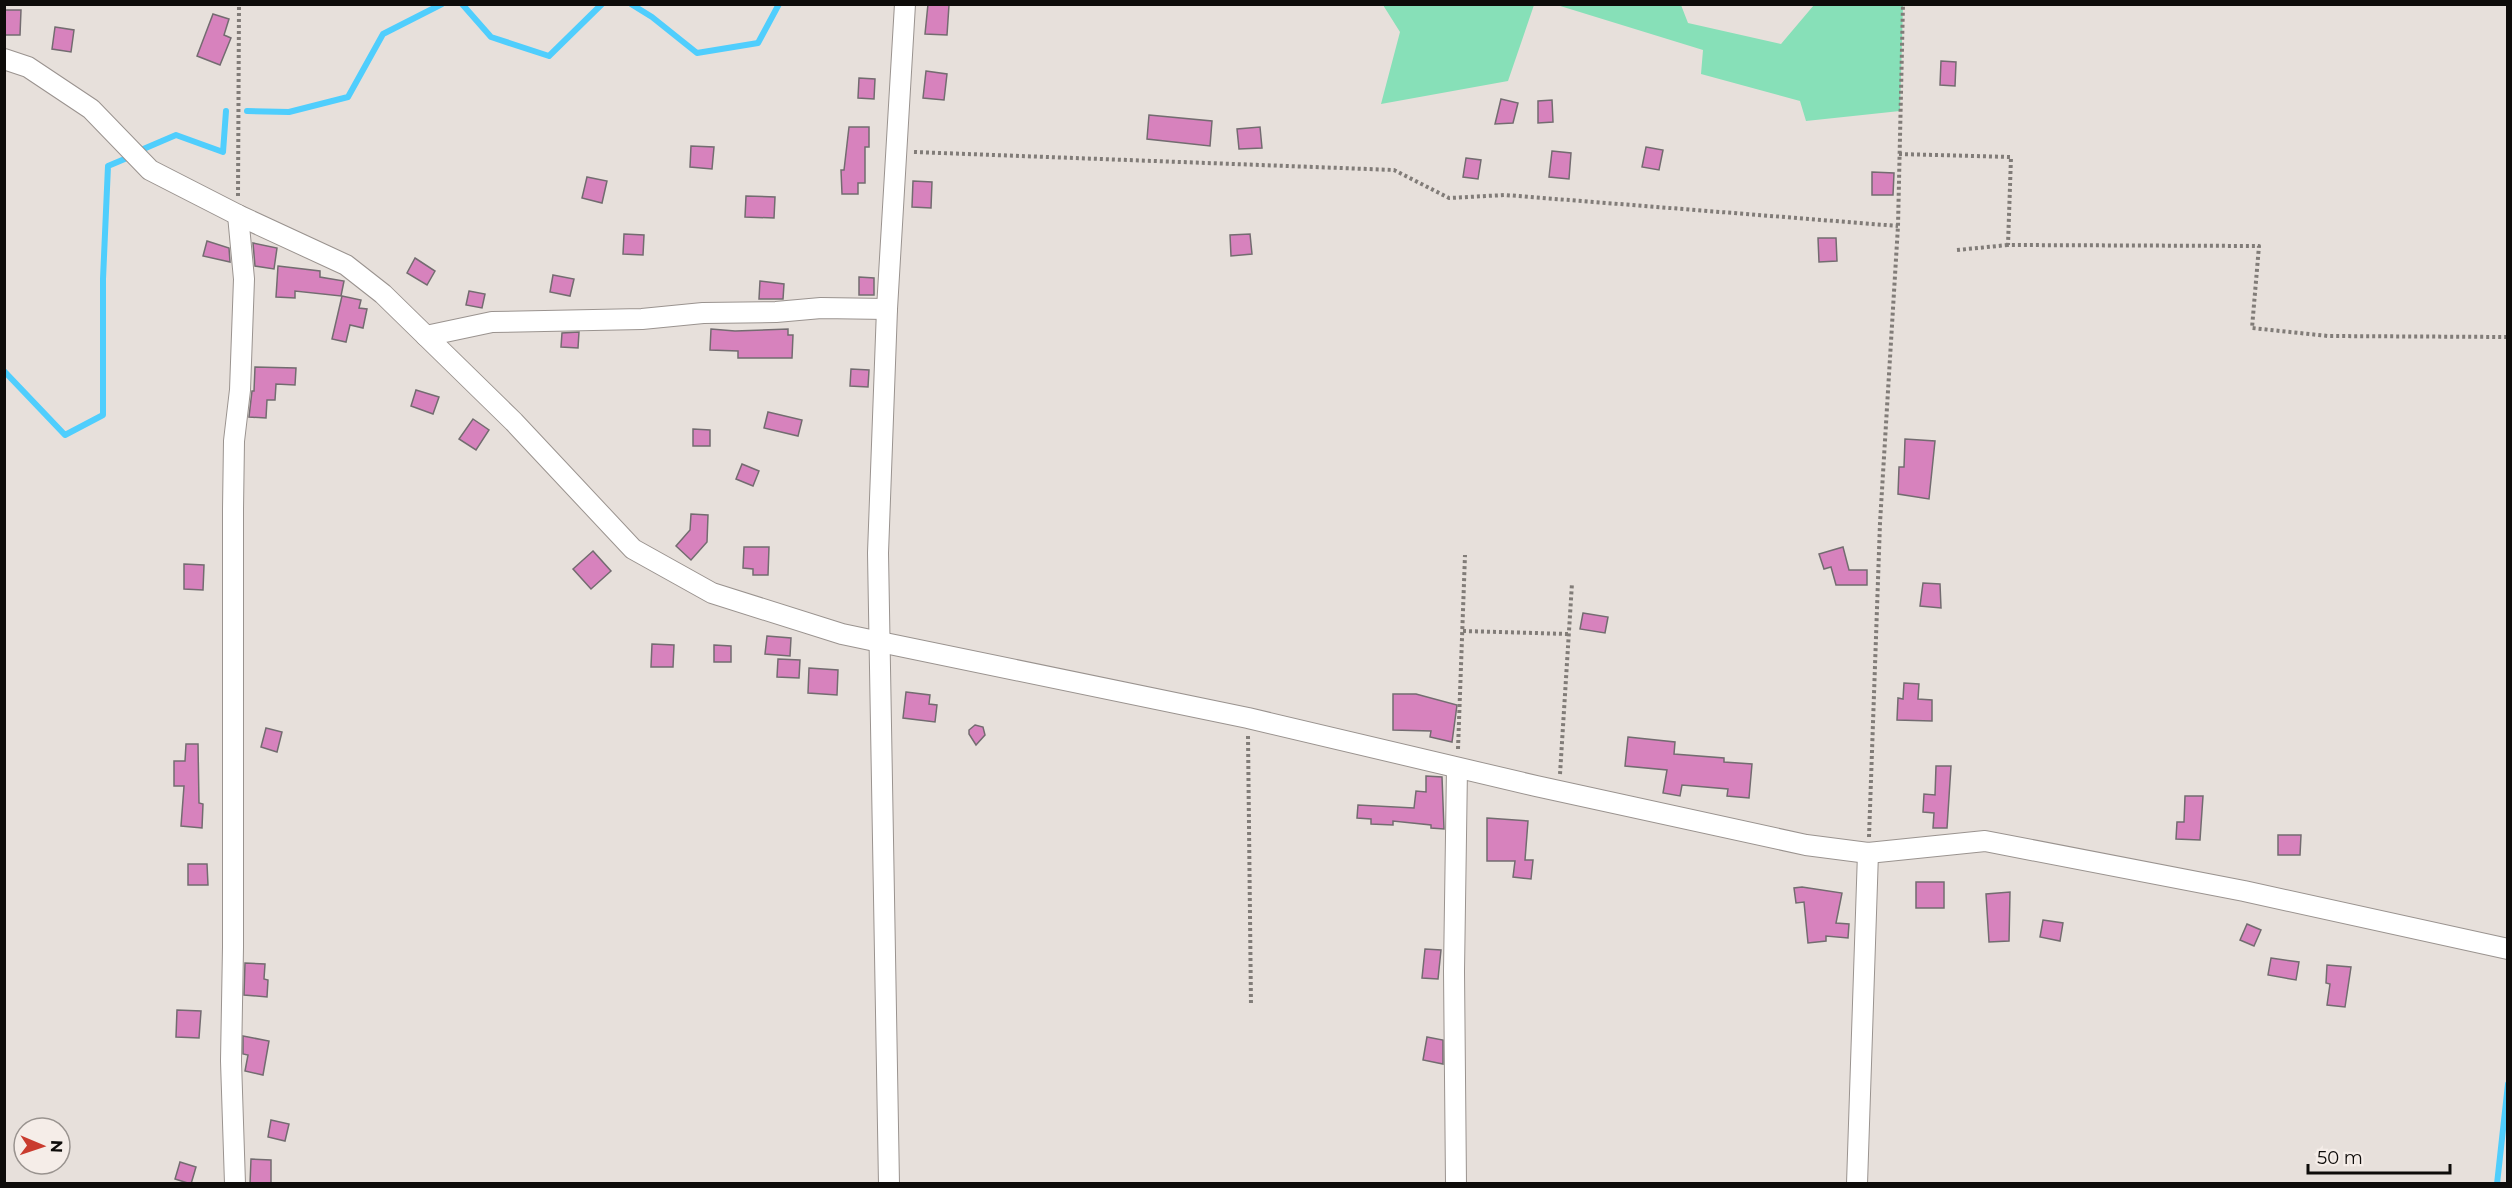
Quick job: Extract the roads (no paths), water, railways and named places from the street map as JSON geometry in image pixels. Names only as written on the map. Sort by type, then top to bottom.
[{"type":"street","points":[[889,1184],[878,553],[887,309],[905,4]]},
{"type":"street","points":[[4,59],[28,67],[91,109],[150,170],[238,215],[346,264],[382,294],[514,422],[633,549],[712,592],[842,633],[880,642],[1248,718],[1457,768],[1806,844],[1868,853],[1984,841],[2244,891],[2508,949]]},
{"type":"street","points":[[235,1184],[231,1061],[233,475],[244,279],[238,215]]},
{"type":"street","points":[[426,336],[492,322],[642,320],[703,313],[887,309]]},
{"type":"street","points":[[1456,1184],[1454,971],[1457,768]]},
{"type":"street","points":[[1857,1184],[1868,853]]},
{"type":"waterway","points":[[247,111],[289,112],[348,97],[383,34],[442,4]]},
{"type":"waterway","points":[[462,4],[491,37],[549,56],[602,4]]},
{"type":"waterway","points":[[631,4],[652,17],[697,53],[758,43],[779,4]]},
{"type":"waterway","points":[[141,150],[176,135],[223,152],[226,111]]},
{"type":"waterway","points":[[4,371],[65,435],[103,415],[103,279],[108,166],[127,158]]},
{"type":"waterway","points":[[2497,1184],[2508,1084]]}]
